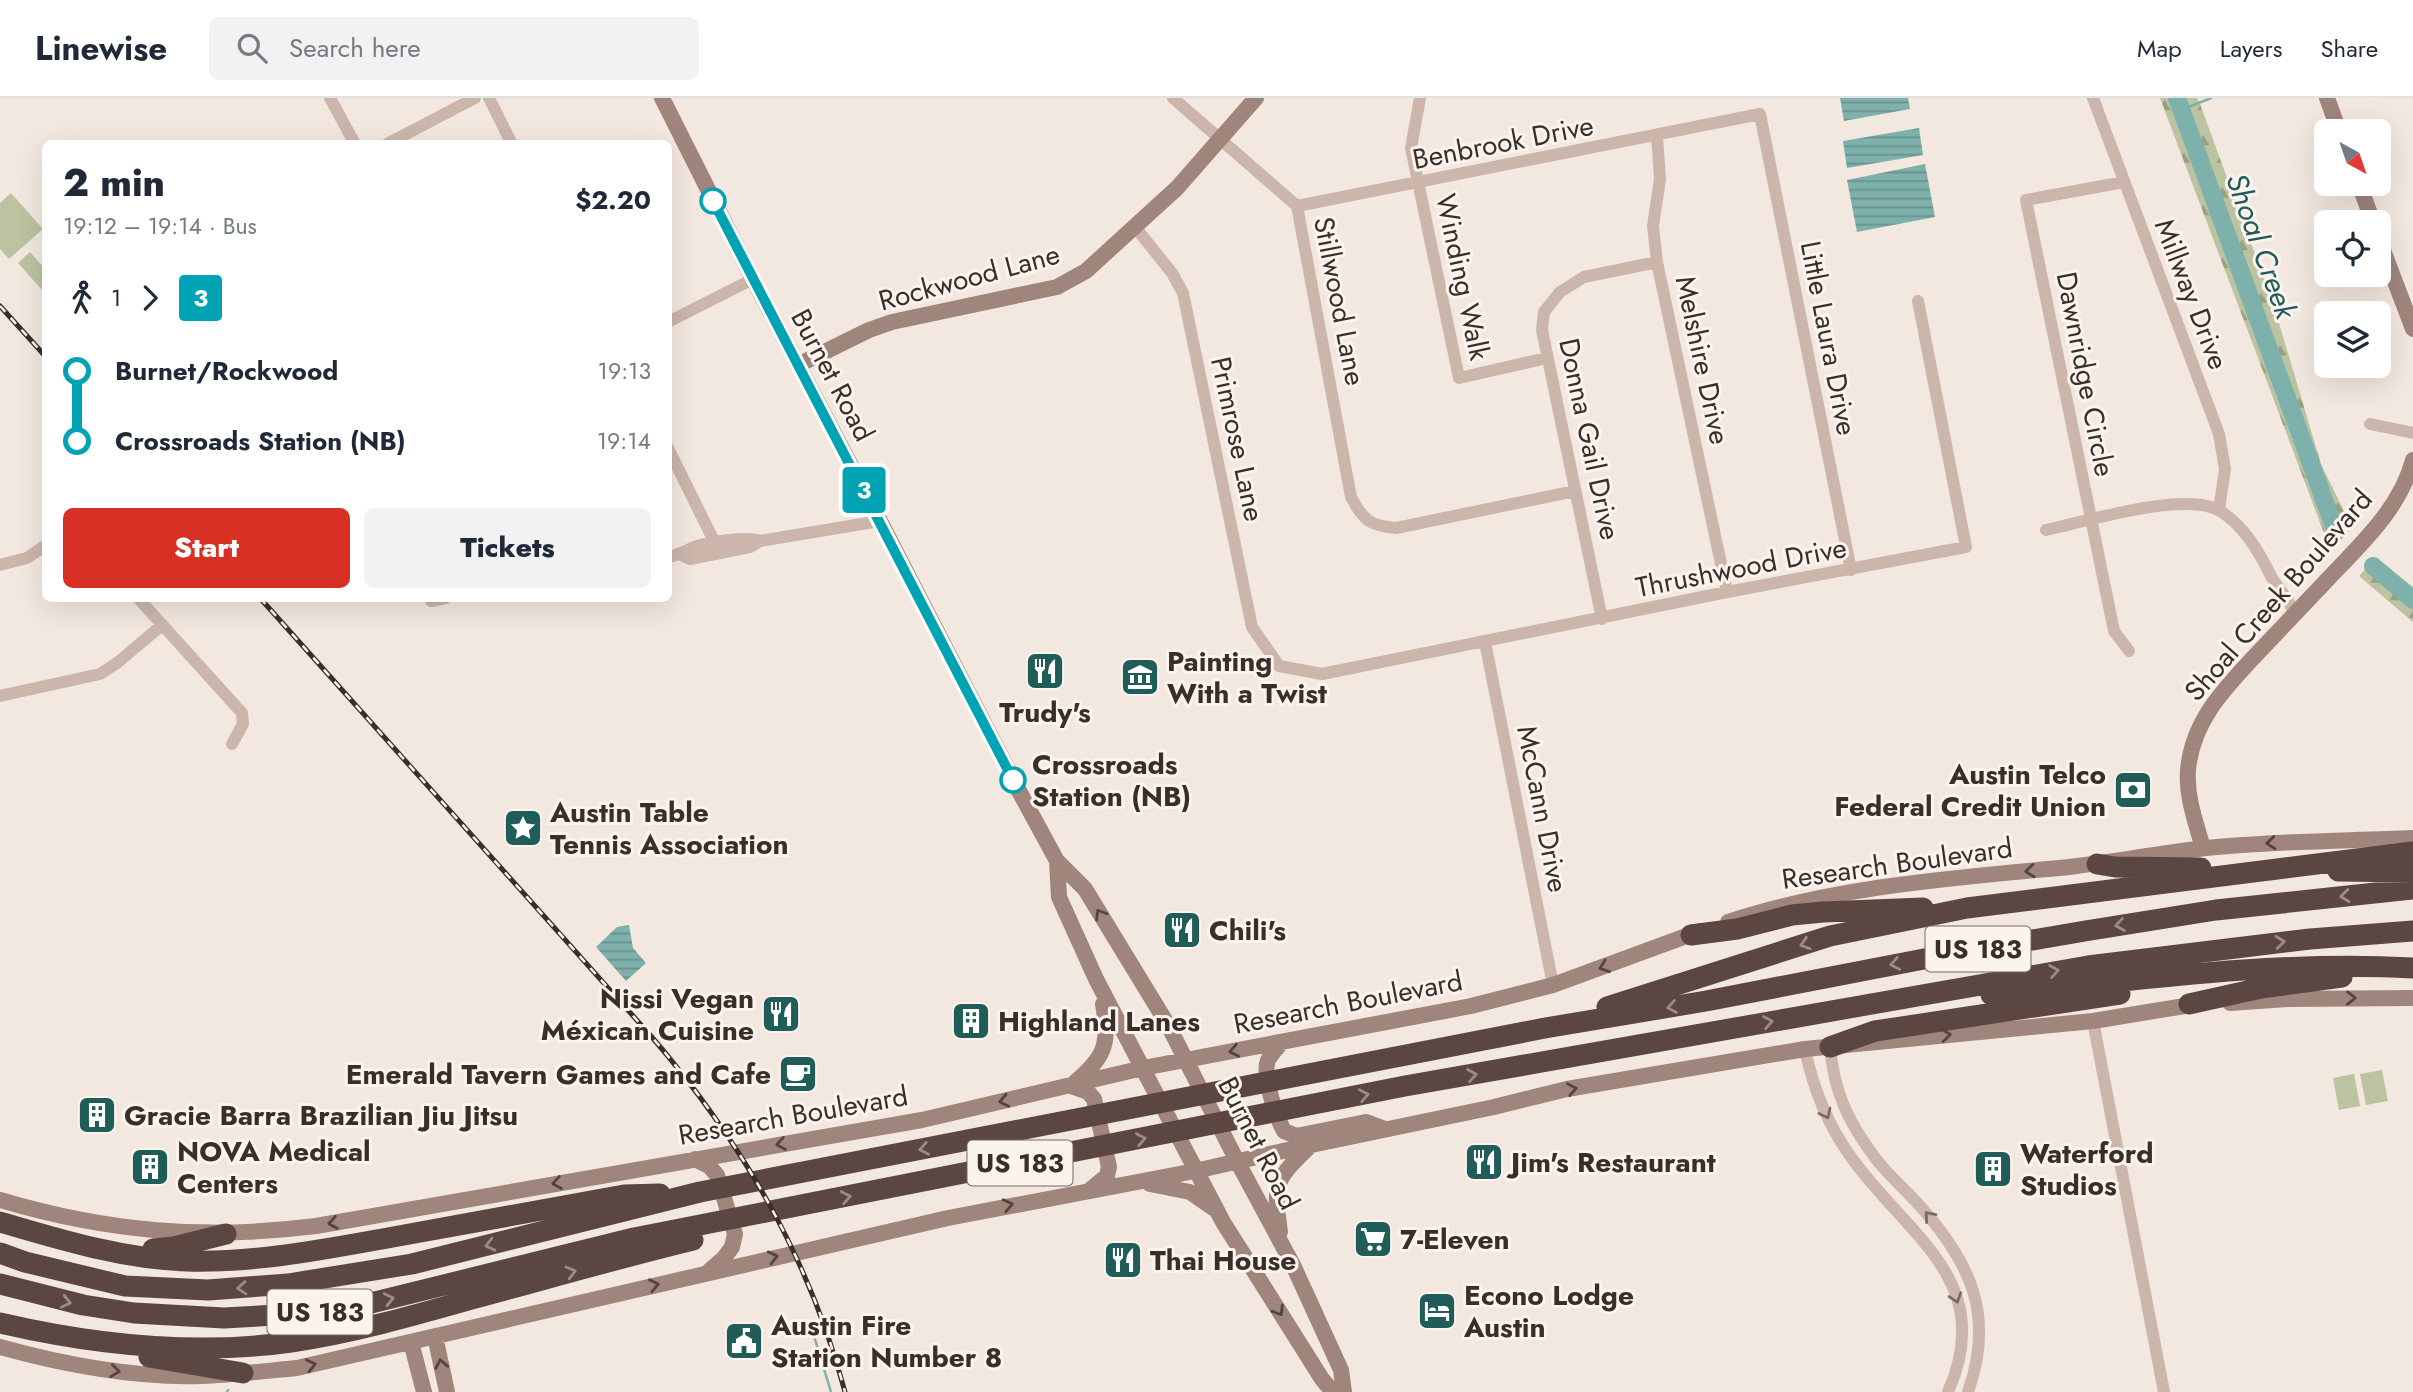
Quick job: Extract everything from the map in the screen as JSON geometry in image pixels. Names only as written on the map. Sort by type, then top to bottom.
[{"type":"highway","points":[[1545,1028],[1830,936],[1967,908],[2413,852]]},
{"type":"highway","points":[[2098,864],[2115,867],[2413,872]]},
{"type":"highway","name":"US 183","points":[[0,1253],[125,1286],[186,1290],[288,1284],[412,1264],[626,1203],[700,1192],[1399,1055],[2111,927],[2230,909],[2413,889]]},
{"type":"highway","points":[[1691,934],[1737,929],[1792,915],[1823,912],[1967,908]]},
{"type":"highway","name":"US 183","points":[[0,1284],[83,1306],[134,1313],[224,1318],[266,1317],[367,1304],[636,1245],[765,1213],[1405,1087],[2088,965],[2310,939],[2413,931]]},
{"type":"highway","points":[[1867,1005],[1972,997],[2158,976],[2300,966],[2413,968]]},
{"type":"highway","points":[[1830,1046],[1875,1031],[2300,966]]},
{"type":"highway","points":[[2189,1004],[2261,988],[2413,968]]},
{"type":"highway","points":[[0,1222],[93,1248],[185,1261],[260,1258],[306,1252],[626,1203]]},
{"type":"highway","points":[[0,1232],[61,1245],[116,1250],[174,1247],[226,1234]]},
{"type":"highway","points":[[0,1323],[66,1338],[116,1345],[242,1346],[288,1342],[381,1325],[636,1245]]},
{"type":"highway","points":[[0,1311],[122,1351],[243,1373]]},
{"type":"main road","name":"Burnet Road","points":[[662,98],[753,279],[1057,861],[1085,890],[1186,1060],[1282,1244],[1341,1370],[1344,1392]]},
{"type":"main road","name":"Rockwood Lane","points":[[798,365],[869,330],[892,322],[1057,287],[1086,271],[1177,188],[1256,98]]},
{"type":"main road","points":[[2327,98],[2335,119]]},
{"type":"main road","points":[[2391,271],[2413,329]]},
{"type":"main road","name":"Shoal Creek Boulevard","points":[[2203,848],[2188,790],[2190,760],[2197,733],[2214,701],[2374,530],[2401,490],[2413,460]]},
{"type":"main road","name":"Research Boulevard","points":[[0,1200],[48,1214],[115,1227],[226,1234],[316,1226],[922,1120],[1143,1068],[1471,1006],[1553,985],[1768,909],[1863,891],[1975,876],[2098,864],[2203,848],[2301,841],[2413,838]]},
{"type":"main road","name":"Burnet Road","points":[[1057,861],[1059,897],[1101,988],[1195,1171],[1217,1211],[1322,1379],[1333,1392]]},
{"type":"main road","points":[[1089,1191],[1107,1176],[1109,1167],[1094,1099],[1088,1092],[1071,1086],[1089,1070],[1104,1050],[1107,1028],[1101,988]]},
{"type":"main road","points":[[0,1347],[62,1362],[167,1376],[297,1368],[948,1217],[1195,1171],[1567,1089],[1805,1049],[2093,1021],[2189,1004],[2289,999],[2413,999]]},
{"type":"main road","points":[[1282,1042],[1268,1060],[1267,1074],[1278,1121],[1283,1131],[1297,1136],[1366,1122],[1385,1129]]},
{"type":"main road","points":[[1282,1244],[1275,1197],[1278,1183],[1285,1170],[1311,1144]]},
{"type":"main road","points":[[695,1159],[709,1166],[717,1175],[735,1234],[733,1247],[706,1273]]},
{"type":"main road","points":[[1141,1182],[1190,1192],[1217,1211]]},
{"type":"main road","points":[[435,1336],[447,1392]]},
{"type":"main road","points":[[411,1342],[424,1392]]},
{"type":"street","points":[[330,98],[353,140]]},
{"type":"street","points":[[395,140],[475,98]]},
{"type":"street","points":[[489,98],[510,140]]},
{"type":"street","name":"Stillwood Lane","points":[[1173,98],[1297,206],[1351,497],[1367,521],[1379,527],[1396,528],[1575,491]]},
{"type":"street","name":"Winding Walk","points":[[1420,98],[1411,148],[1459,378],[1548,358]]},
{"type":"street","name":"Millway Drive","points":[[2093,98],[2218,434],[2225,470],[2219,510]]},
{"type":"street","name":"Benbrook Drive","points":[[1297,206],[1760,114]]},
{"type":"street","name":"Little Laura Drive","points":[[1760,114],[1851,570]]},
{"type":"street","name":"Melshire Drive","points":[[1657,136],[1660,179],[1653,226],[1657,262],[1727,592]]},
{"type":"street","name":"Dawnridge Circle","points":[[2124,182],[2026,200],[2114,631],[2129,651]]},
{"type":"street","name":"Primrose Lane","points":[[1136,228],[1172,273],[1183,293],[1252,627],[1279,666]]},
{"type":"street","name":"Donna Gail Drive","points":[[1602,619],[1542,330],[1544,312],[1560,292],[1584,277],[1657,262]]},
{"type":"street","points":[[672,320],[753,279]]},
{"type":"street","name":"Thrushwood Drive","points":[[1279,666],[1322,674],[1966,547],[1919,301]]},
{"type":"street","points":[[2370,424],[2413,433]]},
{"type":"street","points":[[672,456],[718,548]]},
{"type":"street","points":[[2046,530],[2168,504],[2191,504],[2219,510],[2251,541],[2262,556],[2276,587],[2291,603],[2294,614]]},
{"type":"street","points":[[675,556],[693,548],[718,548],[751,538],[760,541],[880,521]]},
{"type":"street","points":[[0,565],[27,558],[42,548]]},
{"type":"street","points":[[142,602],[242,712],[243,724],[232,744]]},
{"type":"street","points":[[0,696],[100,674],[162,625]]},
{"type":"street","name":"McCann Drive","points":[[1485,642],[1553,985]]},
{"type":"street","points":[[2093,1021],[2164,1392]]},
{"type":"street","points":[[1830,1046],[1832,1076],[1839,1096],[1862,1139],[1877,1160],[1937,1226],[1966,1271],[1976,1297],[1979,1318],[1977,1360],[1968,1392]]},
{"type":"street","points":[[1805,1049],[1811,1078],[1836,1135],[1852,1160],[1928,1246],[1955,1292],[1961,1312],[1962,1333],[1957,1369],[1948,1392]]},
{"type":"green space","points":[[2160,98],[2197,98],[2200,104],[2273,303],[2321,464],[2346,515],[2354,520],[2330,549]]},
{"type":"green space","points":[[11,193],[42,228],[9,259],[0,249],[0,203]]},
{"type":"green space","points":[[30,252],[42,266],[42,290],[18,263]]},
{"type":"green space","points":[[2376,557],[2413,587],[2413,622],[2359,576]]},
{"type":"green space","points":[[2382,1070],[2388,1101],[2366,1105],[2360,1074]]},
{"type":"green space","points":[[2354,1074],[2360,1106],[2339,1110],[2333,1078]]},
{"type":"water","points":[[1840,98],[1908,98],[1910,109],[1844,121]]},
{"type":"water","points":[[1919,128],[1923,155],[1847,168],[1843,141]]},
{"type":"water","points":[[1925,164],[1935,217],[1857,232],[1847,180]]},
{"type":"water","points":[[629,925],[633,948],[646,963],[626,981],[596,947],[617,927]]},
{"type":"waterway","name":"Shoal Creek","points":[[2177,98],[2336,532]]},
{"type":"waterway","points":[[2181,110],[2211,98]]},
{"type":"waterway","name":"Shoal Creek","points":[[2373,566],[2413,600]]},
{"type":"waterway","points":[[817,1323],[813,1326],[814,1336],[831,1392]]},
{"type":"railway","points":[[0,306],[42,353]]},
{"type":"railway","points":[[264,602],[651,1036],[715,1117],[769,1203],[792,1248],[830,1342],[845,1392]]},
{"type":"bus line","name":"3","points":[[713,201],[1013,780]]},
{"type":"place","name":"Trudy's","points":[[1045,671]]},
{"type":"place","name":"Painting With a Twist","points":[[1140,677]]},
{"type":"place","name":"Crossroads Station (NB)","points":[[1013,780]]},
{"type":"place","name":"Austin Telco Federal Credit Union","points":[[2133,790]]},
{"type":"place","name":"Austin Table Tennis Association","points":[[523,828]]},
{"type":"place","name":"Chili's","points":[[1182,930]]},
{"type":"place","name":"Nissi Vegan Méxican Cuisine","points":[[781,1014]]},
{"type":"place","name":"Highland Lanes","points":[[971,1021]]},
{"type":"place","name":"Emerald Tavern Games and Cafe","points":[[798,1074]]},
{"type":"place","name":"Gracie Barra Brazilian Jiu Jitsu","points":[[97,1115]]},
{"type":"place","name":"Jim's Restaurant","points":[[1484,1162]]},
{"type":"place","name":"NOVA Medical Centers","points":[[150,1167]]},
{"type":"place","name":"Waterford Studios","points":[[1993,1169]]},
{"type":"place","name":"7-Eleven","points":[[1373,1239]]},
{"type":"place","name":"Thai House","points":[[1123,1260]]},
{"type":"place","name":"Econo Lodge Austin","points":[[1437,1311]]},
{"type":"place","name":"Austin Fire Station Number 8","points":[[744,1341]]}]
